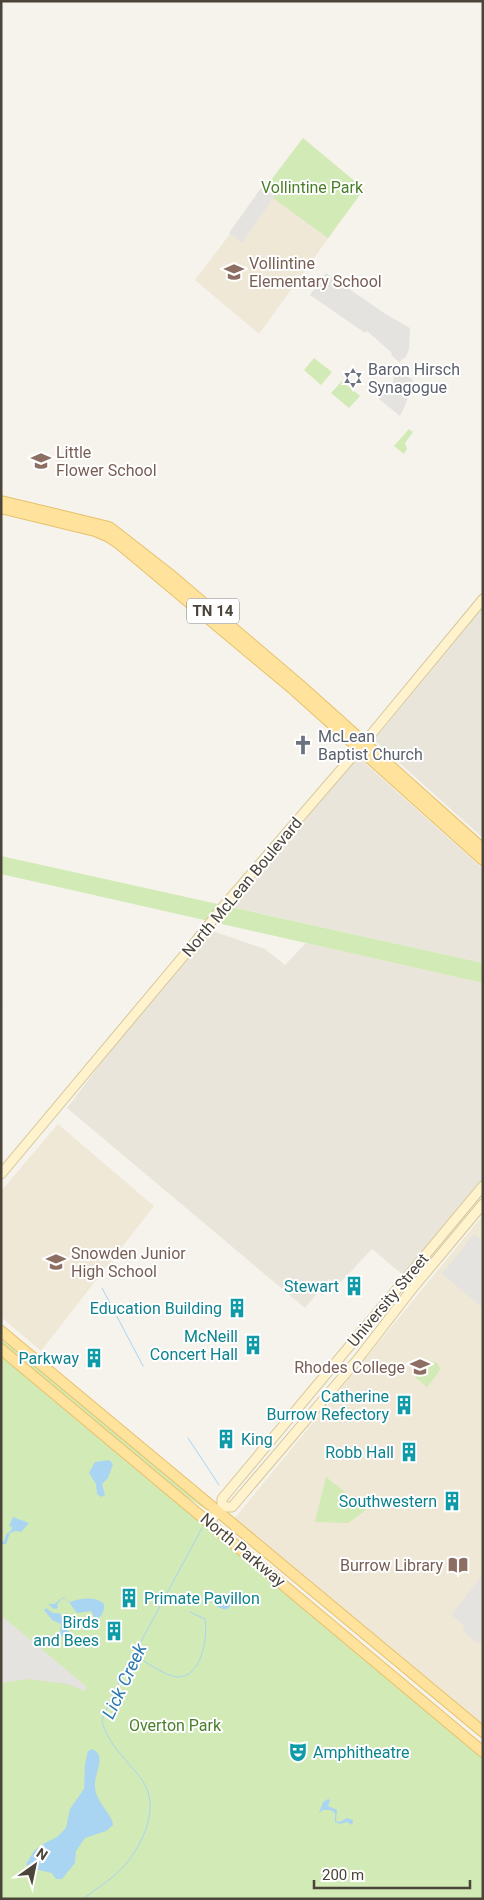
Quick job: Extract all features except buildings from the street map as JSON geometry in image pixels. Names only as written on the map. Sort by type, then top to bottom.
[{"type":"main road","name":"TN 14","points":[[1,500],[109,527],[172,576],[300,685],[361,747],[483,860]]},
{"type":"main road","name":"TN 14","points":[[1,508],[95,531],[109,537],[483,849]]},
{"type":"main road","name":"North McLean Boulevard","points":[[1,1174],[196,942],[221,909],[361,747],[483,599]]},
{"type":"main road","name":"University Street","points":[[210,1522],[220,1510],[222,1499],[483,1186]]},
{"type":"main road","name":"University Street","points":[[220,1510],[232,1507],[358,1359],[412,1289],[483,1204]]},
{"type":"main road","name":"North Parkway","points":[[1,1331],[220,1510],[483,1732]]},
{"type":"main road","name":"North Parkway","points":[[1,1349],[483,1752]]},
{"type":"main road","points":[[289,1420],[299,1428]]},
{"type":"main road","points":[[281,1429],[290,1438]]},
{"type":"shaded area","points":[[303,138],[364,189],[259,334],[195,280]]},
{"type":"shaded area","points":[[266,181],[279,190],[242,243],[229,233]]},
{"type":"shaded area","points":[[326,273],[384,313],[410,328],[409,349],[406,357],[400,363],[391,355],[392,353],[367,331],[365,333],[310,295]]},
{"type":"shaded area","points":[[394,375],[407,375],[413,380],[400,416],[379,399],[393,382]]},
{"type":"shaded area","points":[[483,608],[483,838],[374,740]]},
{"type":"shaded area","points":[[358,757],[483,869],[483,963],[232,907]]},
{"type":"shaded area","points":[[204,928],[265,949],[285,965],[306,943],[483,983],[483,1179],[404,1276],[372,1249],[338,1285],[329,1279],[305,1308],[67,1108]]},
{"type":"shaded area","name":"Snowden Junior High School","points":[[58,1124],[154,1206],[41,1351],[1,1317],[1,1191]]},
{"type":"shaded area","name":"Rhodes College","points":[[483,1215],[483,1725],[234,1519]]},
{"type":"shaded area","points":[[474,1234],[483,1241],[483,1308],[442,1274]]},
{"type":"shaded area","points":[[483,1575],[483,1640],[479,1644],[462,1630],[465,1626],[451,1615]]},
{"type":"shaded area","points":[[3,1617],[87,1687],[85,1691],[67,1684],[29,1679],[1,1683],[1,1619]]},
{"type":"green space","name":"Vollintine Park","points":[[303,138],[364,189],[328,238],[273,198],[279,190],[269,183]]},
{"type":"green space","points":[[314,358],[332,372],[321,385],[304,370]]},
{"type":"green space","points":[[342,381],[360,396],[349,408],[331,393]]},
{"type":"green space","points":[[409,429],[413,432],[405,443],[407,449],[404,454],[394,446]]},
{"type":"green space","points":[[1,856],[483,963],[483,983],[1,874]]},
{"type":"green space","points":[[1,1337],[206,1508],[171,1486],[1,1345]]},
{"type":"green space","name":"Overton Park","points":[[1,1356],[483,1756],[483,1899],[1,1899]]},
{"type":"green space","points":[[429,1361],[436,1362],[440,1368],[427,1387],[415,1377]]},
{"type":"green space","points":[[326,1477],[366,1510],[348,1523],[315,1522]]},
{"type":"water","points":[[109,1460],[113,1464],[108,1478],[102,1484],[105,1495],[101,1497],[97,1494],[96,1484],[89,1473],[95,1462]]},
{"type":"water","points":[[13,1517],[29,1523],[21,1532],[10,1533],[6,1544],[1,1544],[12,1529],[9,1526]]},
{"type":"water","points":[[218,1593],[232,1601],[227,1609],[215,1605],[213,1600]]},
{"type":"water","points":[[64,1597],[57,1604],[58,1608],[54,1609],[48,1604],[54,1604]]},
{"type":"water","points":[[83,1599],[100,1601],[104,1604],[103,1612],[99,1618],[94,1619],[91,1611],[77,1613],[67,1600],[70,1602]]},
{"type":"water","points":[[46,1608],[53,1613],[59,1613],[63,1619],[68,1630],[66,1640],[60,1634],[61,1624],[52,1620],[44,1610]]},
{"type":"water","points":[[92,1749],[99,1756],[99,1766],[95,1782],[96,1793],[113,1825],[106,1831],[85,1838],[76,1851],[75,1863],[62,1879],[56,1879],[52,1873],[29,1868],[26,1864],[34,1851],[57,1837],[66,1828],[70,1809],[84,1789],[85,1764],[88,1751]]},
{"type":"water","points":[[328,1799],[330,1800],[328,1806],[337,1810],[336,1821],[340,1822],[347,1818],[353,1820],[352,1825],[347,1822],[340,1824],[335,1822],[335,1813],[331,1810],[323,1810],[319,1813],[323,1802]]},
{"type":"waterway","name":"Lick Creek","points":[[102,1288],[143,1366]]},
{"type":"waterway","points":[[188,1438],[219,1485]]},
{"type":"waterway","name":"Lick Creek","points":[[83,1899],[121,1870],[138,1847],[147,1824],[150,1813],[150,1801],[147,1790],[142,1780],[108,1737],[102,1720],[116,1688],[202,1528]]},
{"type":"waterway","points":[[134,1655],[172,1676],[186,1676],[198,1664],[202,1655],[206,1627],[205,1619],[190,1612]]},
{"type":"place","name":"Vollintine Elementary School","points":[[234,272]]},
{"type":"place","name":"Baron Hirsch Synagogue","points":[[353,378]]},
{"type":"place","name":"Little Flower School","points":[[41,461]]},
{"type":"place","name":"McLean Baptist Church","points":[[303,745]]},
{"type":"place","name":"Snowden Junior High School","points":[[56,1262]]},
{"type":"place","name":"Stewart","points":[[354,1286]]},
{"type":"place","name":"Education Building","points":[[237,1308]]},
{"type":"place","name":"McNeill Concert Hall","points":[[253,1345]]},
{"type":"place","name":"Parkway","points":[[94,1358]]},
{"type":"place","name":"Rhodes College","points":[[420,1367]]},
{"type":"place","name":"Catherine Burrow Refectory","points":[[404,1405]]},
{"type":"place","name":"King","points":[[226,1439]]},
{"type":"place","name":"Robb Hall","points":[[409,1452]]},
{"type":"place","name":"Southwestern","points":[[452,1501]]},
{"type":"place","name":"Burrow Library","points":[[458,1565]]},
{"type":"place","name":"Primate Pavillon","points":[[129,1598]]},
{"type":"place","name":"Birds and Bees","points":[[114,1631]]},
{"type":"place","name":"Amphitheatre","points":[[298,1752]]}]
